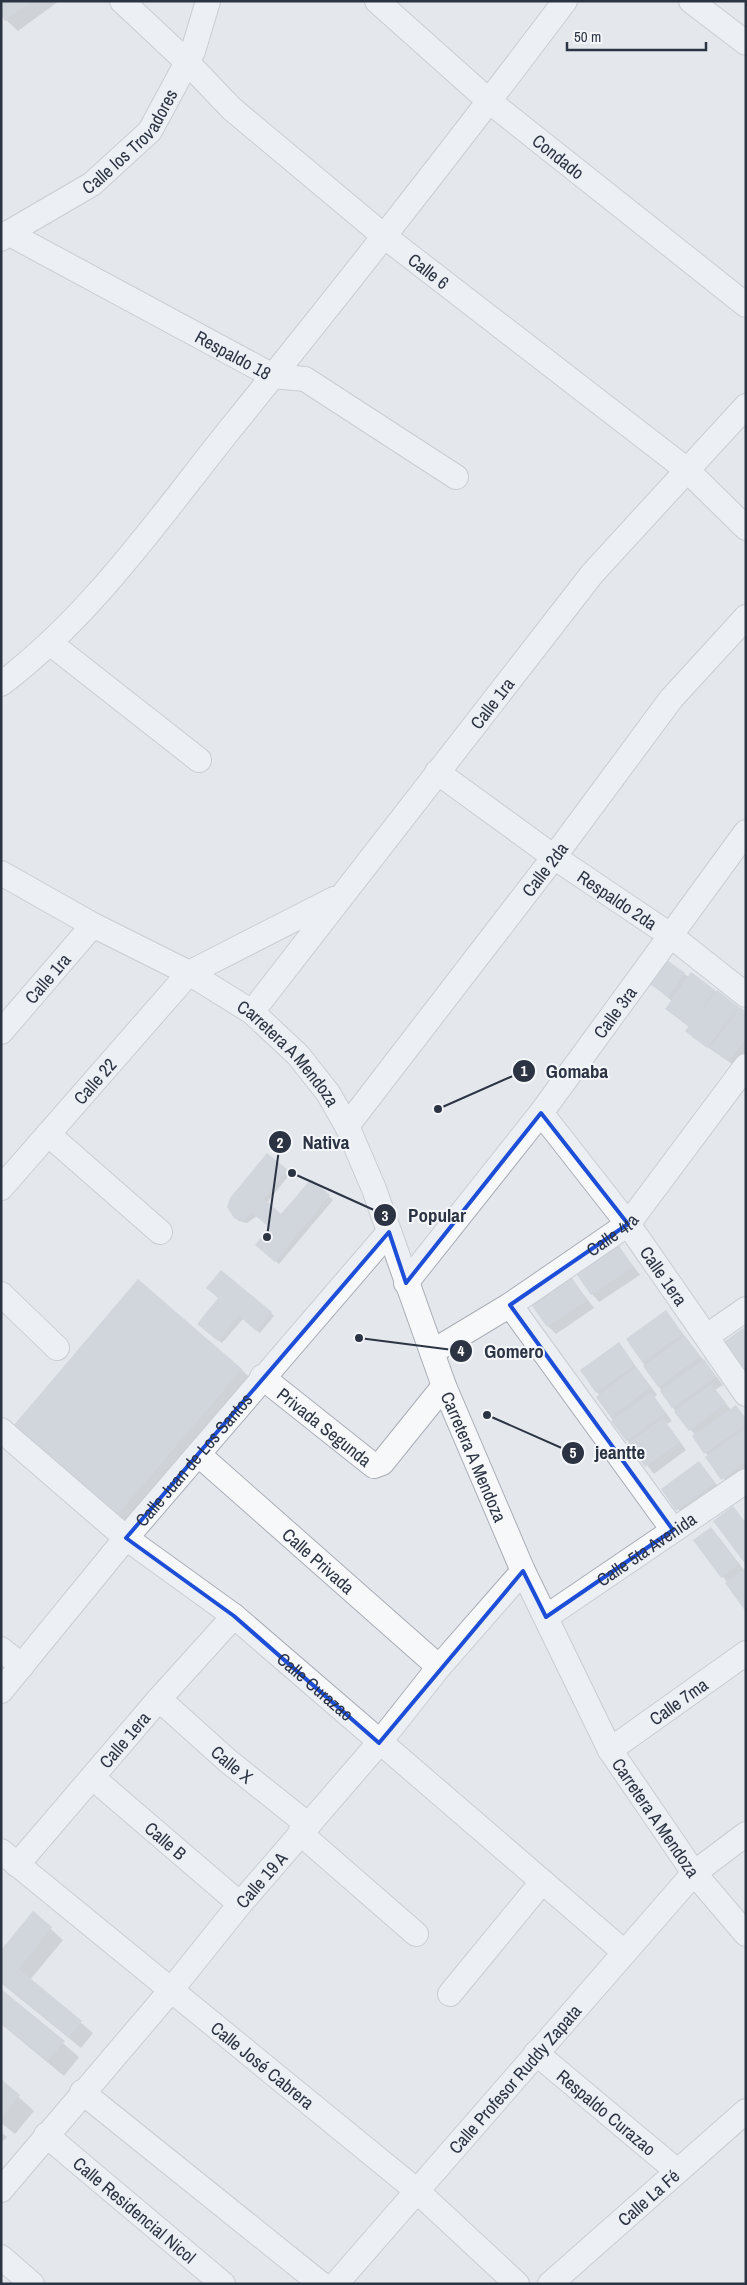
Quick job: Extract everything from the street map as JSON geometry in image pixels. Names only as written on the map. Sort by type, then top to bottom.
[{"type":"street","name":"Calle 6","points":[[122,1],[187,62],[232,109],[384,236],[687,470],[746,528]]},
{"type":"street","name":"Calle los Trovadores","points":[[4,236],[92,184],[150,131],[193,51],[208,1]]},
{"type":"street","name":"Condado","points":[[377,1],[490,101],[746,305]]},
{"type":"street","points":[[1,684],[50,643],[88,607],[384,236],[490,101],[565,1]]},
{"type":"street","points":[[691,1],[746,44]]},
{"type":"street","name":"Respaldo 18","points":[[4,236],[273,376],[305,380],[456,477]]},
{"type":"street","name":"Calle 1ra","points":[[252,1012],[339,897],[592,574],[746,406]]},
{"type":"street","name":"Calle 2da","points":[[347,1126],[554,857],[671,700],[746,617]]},
{"type":"street","points":[[50,643],[199,760]]},
{"type":"street","name":"Respaldo 2da","points":[[437,772],[554,857],[670,935],[746,995]]},
{"type":"street","name":"Calle 3ra","points":[[406,1283],[541,1113],[746,832]]},
{"type":"street","name":"Carretera A Mendoza","points":[[3,878],[189,973],[252,1012],[277,1033],[316,1076],[347,1126],[389,1232],[444,1386],[523,1571],[610,1750],[694,1873],[746,1934]]},
{"type":"street","points":[[189,973],[339,897]]},
{"type":"street","name":"Calle 1ra","points":[[1,1032],[93,925]]},
{"type":"street","name":"Calle 22","points":[[1,1188],[189,973]]},
{"type":"street","name":"Calle 4ta","points":[[432,1352],[510,1306],[628,1224],[746,1066]]},
{"type":"street","name":"Calle 1era","points":[[541,1113],[628,1224],[746,1394]]},
{"type":"street","points":[[48,1134],[160,1232]]},
{"type":"street","name":"Calle Juan de Los Santos","points":[[1,1691],[126,1538],[262,1377],[389,1232]]},
{"type":"street","points":[[1,1294],[57,1348]]},
{"type":"street","points":[[510,1306],[673,1530]]},
{"type":"street","points":[[706,1336],[746,1308]]},
{"type":"street","name":"Privada Segunda","points":[[262,1377],[374,1466],[382,1463],[444,1386]]},
{"type":"street","name":"Calle Curazao","points":[[1,1430],[126,1538],[234,1616],[379,1743],[623,1951]]},
{"type":"street","name":"Calle Privada","points":[[198,1454],[439,1667]]},
{"type":"street","name":"Calle 5ta Avenida","points":[[546,1617],[746,1481]]},
{"type":"street","name":"Calle 19 A","points":[[1,2190],[82,2092],[172,1989],[304,1828],[379,1743],[439,1667],[523,1571]]},
{"type":"street","name":"Calle 1era","points":[[9,1858],[92,1778],[159,1699],[234,1616]]},
{"type":"street","points":[[1,1649],[22,1666]]},
{"type":"street","name":"Calle 7ma","points":[[610,1750],[746,1653]]},
{"type":"street","name":"Calle X","points":[[159,1699],[304,1828],[416,1934]]},
{"type":"street","name":"Calle B","points":[[92,1778],[240,1904]]},
{"type":"street","points":[[694,1873],[746,1834]]},
{"type":"street","name":"Calle José Cabrera","points":[[9,1858],[172,1989],[416,2190],[517,2284]]},
{"type":"street","name":"Calle Profesor Ruddy Zapata","points":[[336,2284],[623,1951],[694,1873]]},
{"type":"street","points":[[450,1994],[542,1882]]},
{"type":"street","name":"Respaldo Curazao","points":[[536,2053],[677,2171]]},
{"type":"street","points":[[82,2092],[321,2284]]},
{"type":"street","name":"Calle La Fé","points":[[550,2284],[746,2111]]},
{"type":"street","name":"Calle Residencial Nicol","points":[[46,2135],[223,2284]]},
{"type":"street","points":[[1,2257],[32,2284]]},
{"type":"highlighted area","points":[[541,1113],[628,1224],[510,1305],[673,1530],[546,1617],[523,1571],[379,1743],[234,1616],[126,1538],[389,1232],[406,1283]]},
{"type":"building","points":[[1,1],[32,1],[5,21],[1,15]]},
{"type":"building","points":[[667,960],[685,973],[668,997],[650,984]]},
{"type":"building","points":[[691,972],[715,990],[693,1021],[717,990],[739,1007],[707,1048],[685,1031],[689,1026],[665,1009]]},
{"type":"building","points":[[740,1007],[746,1012],[746,1039],[729,1061],[710,1047]]},
{"type":"building","points":[[267,1153],[288,1170],[264,1199],[281,1214],[311,1179],[330,1195],[275,1262],[255,1245],[269,1227],[252,1213],[243,1220],[234,1218],[227,1207],[230,1198]]},
{"type":"building","points":[[618,1244],[633,1267],[591,1295],[575,1272]]},
{"type":"building","points":[[221,1270],[272,1312],[256,1331],[239,1316],[218,1341],[197,1324],[218,1298],[206,1288]]},
{"type":"building","points":[[570,1275],[587,1300],[547,1327],[530,1303]]},
{"type":"building","points":[[138,1279],[242,1369],[118,1514],[14,1425]]},
{"type":"building","points":[[666,1310],[683,1334],[642,1362],[626,1339]]},
{"type":"building","points":[[743,1328],[746,1332],[746,1373],[724,1342]]},
{"type":"building","points":[[685,1336],[700,1357],[658,1387],[643,1366]]},
{"type":"building","points":[[619,1342],[635,1365],[596,1393],[580,1370]]},
{"type":"building","points":[[704,1359],[716,1377],[672,1408],[660,1391]]},
{"type":"building","points":[[636,1367],[651,1387],[611,1417],[596,1397]]},
{"type":"building","points":[[711,1384],[726,1403],[689,1431],[674,1412]]},
{"type":"building","points":[[651,1392],[666,1413],[626,1441],[611,1421]]},
{"type":"building","points":[[736,1405],[746,1419],[746,1425],[704,1454],[692,1436]]},
{"type":"building","points":[[663,1418],[680,1442],[645,1467],[628,1443]]},
{"type":"building","points":[[746,1427],[746,1462],[721,1480],[705,1457]]},
{"type":"building","points":[[699,1461],[715,1483],[676,1511],[661,1489]]},
{"type":"building","points":[[733,1506],[746,1523],[746,1565],[713,1521]]},
{"type":"building","points":[[711,1527],[739,1564],[721,1578],[693,1540]]},
{"type":"building","points":[[745,1568],[746,1570],[746,1612],[725,1583]]},
{"type":"building","points":[[33,1911],[52,1927],[19,1969],[82,2021],[69,2037],[1,1982],[1,1950]]},
{"type":"building","points":[[1,1989],[65,2041],[48,2061],[1,2023]]},
{"type":"building","points":[[1,2079],[20,2095],[1,2118]]},
{"type":"place","name":"Gomaba","points":[[438,1109]]},
{"type":"place","name":"Popular","points":[[292,1173]]},
{"type":"place","name":"Nativa","points":[[267,1237]]},
{"type":"place","name":"Gomero","points":[[359,1338]]},
{"type":"place","name":"jeantte","points":[[487,1415]]}]
